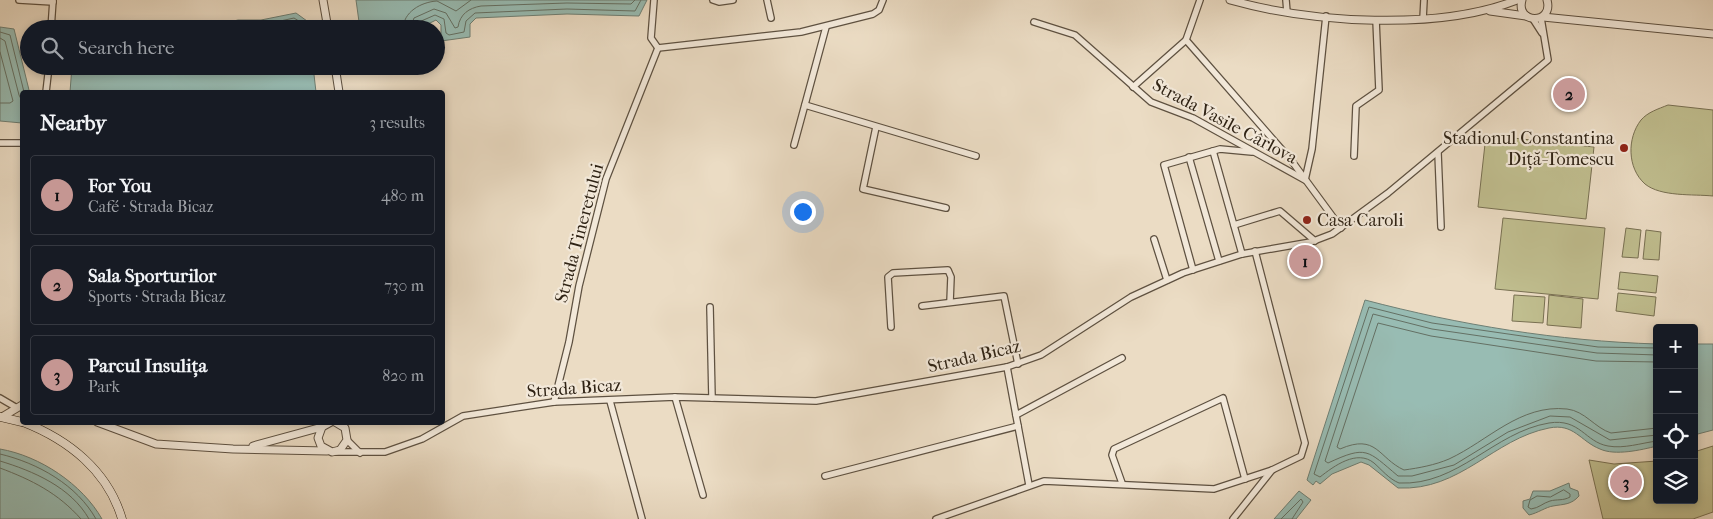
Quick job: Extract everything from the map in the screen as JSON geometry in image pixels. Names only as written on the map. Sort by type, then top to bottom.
[{"type":"main road","points":[[1,417],[20,421]]},
{"type":"main road","points":[[29,425],[62,442],[94,468],[111,490],[122,519]]},
{"type":"street","points":[[19,0],[53,1],[52,20]]},
{"type":"street","points":[[323,0],[326,20]]},
{"type":"street","points":[[654,0],[651,38],[658,48],[792,33],[826,27],[873,14],[879,10],[883,0]]},
{"type":"street","points":[[713,0],[719,2],[733,0]]},
{"type":"street","points":[[767,0],[771,18]]},
{"type":"street","points":[[1133,86],[1186,40],[1200,0]]},
{"type":"street","points":[[1231,0],[1288,12],[1376,20],[1423,19],[1490,11],[1517,0]]},
{"type":"street","points":[[1286,0],[1288,12]]},
{"type":"street","points":[[1423,19],[1424,0]]},
{"type":"street","points":[[1522,0],[1521,7],[1536,18]]},
{"type":"street","points":[[1536,18],[1548,4],[1568,18]]},
{"type":"street","points":[[1490,11],[1536,18],[1568,18],[1713,34]]},
{"type":"street","points":[[1306,180],[1312,149],[1326,16]]},
{"type":"street","name":"Strada Bicaz","points":[[336,452],[385,452],[402,448],[463,416],[554,402],[675,397],[829,399],[1018,364],[1041,355],[1131,297],[1167,280],[1242,254],[1315,241],[1341,228],[1438,153],[1548,60],[1543,34],[1536,18]]},
{"type":"street","points":[[1354,156],[1356,106],[1379,90],[1376,20]]},
{"type":"street","name":"Strada Vasile Cârlova","points":[[1034,22],[1075,35],[1151,102],[1193,118],[1306,180]]},
{"type":"street","points":[[794,145],[826,27]]},
{"type":"street","points":[[1186,40],[1306,180],[1341,228]]},
{"type":"street","name":"Strada Tineretului","points":[[554,402],[569,342],[579,286],[606,179],[658,48]]},
{"type":"street","points":[[46,90],[48,75]]},
{"type":"street","points":[[336,75],[339,90]]},
{"type":"street","points":[[805,105],[876,128],[976,156]]},
{"type":"street","points":[[876,128],[863,189],[946,208]]},
{"type":"street","points":[[0,143],[20,142]]},
{"type":"street","points":[[1193,270],[1164,165],[1213,151],[1235,149],[1259,153]]},
{"type":"street","points":[[1213,151],[1242,254]]},
{"type":"street","points":[[1438,153],[1441,227]]},
{"type":"street","points":[[1189,157],[1219,261]]},
{"type":"street","points":[[1234,225],[1280,211],[1315,241]]},
{"type":"street","points":[[1154,239],[1167,280]]},
{"type":"street","points":[[936,519],[1044,481],[1122,483],[1214,489],[1272,470],[1301,456],[1305,443],[1256,251]]},
{"type":"street","points":[[891,327],[888,277],[893,273],[948,270],[951,276],[950,302]]},
{"type":"street","points":[[922,306],[1004,296],[1018,364]]},
{"type":"street","points":[[710,307],[712,398]]},
{"type":"street","points":[[1016,415],[1122,358]]},
{"type":"street","points":[[1007,367],[1029,485]]},
{"type":"street","points":[[675,397],[703,496]]},
{"type":"street","points":[[0,398],[20,406]]},
{"type":"street","points":[[1122,483],[1112,455],[1114,449],[1223,398],[1245,479]]},
{"type":"street","points":[[610,401],[642,519]]},
{"type":"street","points":[[1,417],[20,406]]},
{"type":"street","points":[[105,425],[156,444],[336,452],[343,448],[347,440],[346,425]]},
{"type":"street","points":[[245,448],[326,425]]},
{"type":"street","points":[[342,425],[347,432]]},
{"type":"street","points":[[825,476],[1018,426]]},
{"type":"street","points":[[322,427],[318,434],[319,442],[328,451]]},
{"type":"street","points":[[347,440],[360,453]]},
{"type":"street","points":[[1233,519],[1272,470]]},
{"type":"shaded area","points":[[1668,105],[1713,110],[1713,196],[1660,191],[1645,184],[1635,170],[1632,161],[1631,144],[1636,127],[1647,115]]},
{"type":"shaded area","points":[[1486,135],[1594,147],[1586,219],[1478,207]]},
{"type":"shaded area","points":[[1503,218],[1605,228],[1598,299],[1495,289]]},
{"type":"shaded area","points":[[1626,228],[1641,230],[1638,258],[1622,257]]},
{"type":"shaded area","points":[[1646,230],[1661,232],[1659,260],[1643,259]]},
{"type":"shaded area","points":[[1620,272],[1658,276],[1656,293],[1618,289]]},
{"type":"shaded area","points":[[1618,293],[1656,297],[1654,316],[1616,311]]},
{"type":"shaded area","points":[[1514,295],[1545,297],[1543,323],[1512,321]]},
{"type":"shaded area","points":[[1549,295],[1583,299],[1581,328],[1547,325]]},
{"type":"shaded area","points":[[1713,446],[1713,512],[1693,519],[1603,519],[1589,460],[1614,464],[1653,461],[1653,504],[1698,504],[1698,451]]},
{"type":"water","points":[[356,0],[647,0],[639,16],[567,14],[476,18],[470,24],[470,37],[445,40],[445,20],[359,20]]},
{"type":"water","points":[[296,13],[306,20],[261,20]]},
{"type":"water","points":[[0,27],[14,29],[20,53],[20,75],[25,75],[29,90],[20,90],[20,123],[0,121]]},
{"type":"water","points":[[71,75],[314,75],[316,90],[70,90]]},
{"type":"water","points":[[1365,300],[1437,317],[1510,330],[1583,339],[1653,344],[1653,447],[1628,452],[1606,451],[1593,446],[1571,430],[1558,427],[1529,434],[1511,442],[1459,473],[1420,487],[1398,488],[1369,465],[1361,462],[1332,474],[1320,484],[1316,481],[1313,485],[1307,480]]},
{"type":"water","points":[[1698,344],[1713,344],[1713,430],[1698,434]]},
{"type":"water","points":[[0,449],[30,458],[58,473],[83,494],[102,519],[0,519]]},
{"type":"water","points":[[1569,483],[1570,488],[1578,491],[1579,496],[1573,501],[1529,515],[1523,508],[1523,501],[1530,499],[1533,491],[1550,491]]},
{"type":"water","points":[[1299,491],[1311,500],[1296,519],[1274,519]]},
{"type":"place","name":"Sala Sporturilor","points":[[1569,94]]},
{"type":"place","name":"Stadionul Constantina Diță-Tomescu","points":[[1624,148]]},
{"type":"place","name":"Casa Caroli","points":[[1307,220]]},
{"type":"place","name":"For You","points":[[1305,261]]},
{"type":"place","name":"Parcul Insulița","points":[[1626,482]]}]
